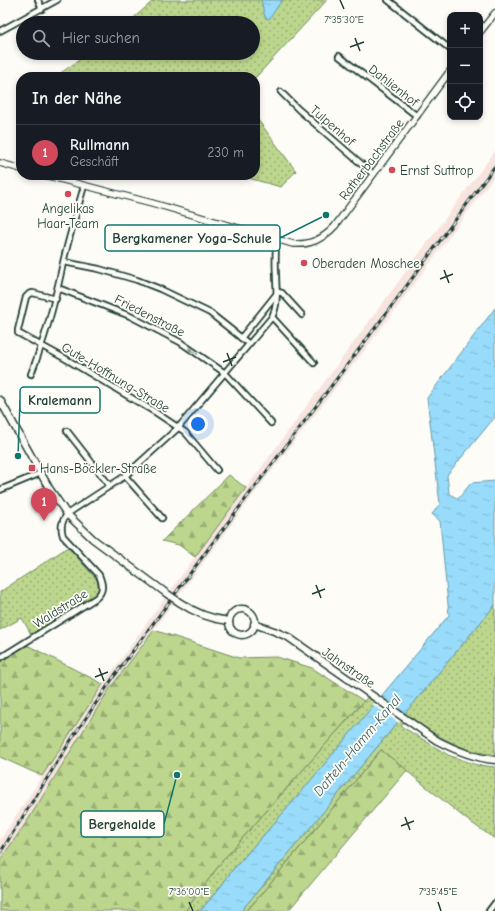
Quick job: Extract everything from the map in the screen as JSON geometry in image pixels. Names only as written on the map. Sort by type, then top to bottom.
[{"type":"main road","points":[[0,400],[59,504],[67,514],[93,539],[190,610],[202,616],[229,621]]},
{"type":"main road","points":[[237,610],[245,610],[251,613],[254,624],[250,631],[243,635],[239,635],[230,628],[229,621],[231,614],[237,610]]},
{"type":"main road","name":"Jahnstraße","points":[[254,624],[274,630],[288,637],[366,693],[436,740],[453,749],[495,760]]},
{"type":"street","points":[[38,0],[42,9]]},
{"type":"street","points":[[29,16],[57,0]]},
{"type":"street","points":[[388,0],[448,48]]},
{"type":"street","points":[[483,28],[495,13]]},
{"type":"street","points":[[0,32],[16,23]]},
{"type":"street","name":"Dahlienhof","points":[[339,56],[417,116]]},
{"type":"street","name":"Rotherbachstraße","points":[[62,180],[152,203],[276,239],[301,244],[313,242],[324,236],[335,226],[447,75]]},
{"type":"street","name":"Tulpenhof","points":[[281,92],[298,109],[373,174]]},
{"type":"street","points":[[0,163],[16,168]]},
{"type":"street","points":[[31,374],[42,346],[56,299],[84,186]]},
{"type":"street","points":[[67,514],[125,476],[178,428],[272,317],[275,311],[278,292],[276,274],[276,239]]},
{"type":"street","points":[[64,262],[99,269],[137,280],[160,289],[210,313],[249,344]]},
{"type":"street","name":"Friedenstraße","points":[[58,288],[117,310],[156,329],[180,342],[225,373]]},
{"type":"street","points":[[278,292],[282,293],[302,315]]},
{"type":"street","points":[[242,338],[278,292]]},
{"type":"street","name":"Gute-Hoffnung-Straße","points":[[56,299],[33,293],[29,294],[26,297],[18,333],[133,398],[178,428]]},
{"type":"street","points":[[272,317],[314,363]]},
{"type":"street","points":[[225,373],[271,423]]},
{"type":"street","points":[[178,428],[184,432],[217,470]]},
{"type":"street","points":[[67,432],[110,486]]},
{"type":"street","points":[[0,490],[41,473]]},
{"type":"street","points":[[125,476],[162,518]]},
{"type":"street","name":"Waldstraße","points":[[0,658],[101,594],[102,582],[99,575],[63,536],[61,529],[62,523],[67,514]]},
{"type":"street","points":[[489,911],[495,903]]},
{"type":"shaded area","points":[[495,151],[495,175],[396,309],[251,498],[108,691],[28,820],[0,860],[0,840],[103,684]]},
{"type":"green space","points":[[154,0],[327,0],[260,73],[62,72],[79,60],[260,60],[260,16],[136,16]]},
{"type":"green space","points":[[260,123],[296,171],[281,187],[255,180],[260,180]]},
{"type":"green space","points":[[229,475],[246,488],[195,557],[179,545],[162,541]]},
{"type":"green space","points":[[68,547],[97,580],[99,588],[96,595],[32,636],[22,618],[0,630],[0,592]]},
{"type":"green space","points":[[495,605],[495,755],[471,750],[449,742],[409,716],[401,726],[448,755],[477,765],[495,767],[495,839],[466,819],[381,750],[247,911],[241,911]]},
{"type":"green space","points":[[154,630],[239,658],[277,657],[312,668],[364,701],[223,860],[185,911],[0,911],[0,860],[28,820],[108,691]]},
{"type":"green space","points":[[27,645],[103,684],[42,776],[0,757],[0,661]]},
{"type":"green space","points":[[372,692],[381,697],[291,804],[231,872],[200,911],[185,911],[223,860]]},
{"type":"green space","points":[[381,750],[407,770],[288,911],[247,911]]},
{"type":"water","points":[[261,0],[282,0],[268,19],[265,17]]},
{"type":"water","name":"Datteln-Hamm-Kanal","points":[[495,308],[495,417],[447,475],[449,493],[458,499],[471,483],[495,481],[495,605],[241,911],[200,911],[231,872],[291,804],[449,615],[440,521],[432,514],[440,504],[427,398]]},
{"type":"pier","points":[[379,696],[406,714],[399,723],[372,704]]},
{"type":"railway","points":[[0,853],[73,737],[115,675],[495,166]]},
{"type":"place","name":"Ernst Suttrop","points":[[392,170]]},
{"type":"place","name":"Angelikas Haar-Team","points":[[68,194]]},
{"type":"place","name":"Bergkamener Yoga-Schule","points":[[326,215]]},
{"type":"place","name":"Oberaden Moschee","points":[[304,263]]},
{"type":"place","name":"Kralemann","points":[[18,456]]},
{"type":"place","name":"Hans-Böckler-Straße","points":[[32,468]]},
{"type":"place","name":"Rullmann","points":[[44,521]]},
{"type":"place","name":"Bergehalde","points":[[177,775]]}]
